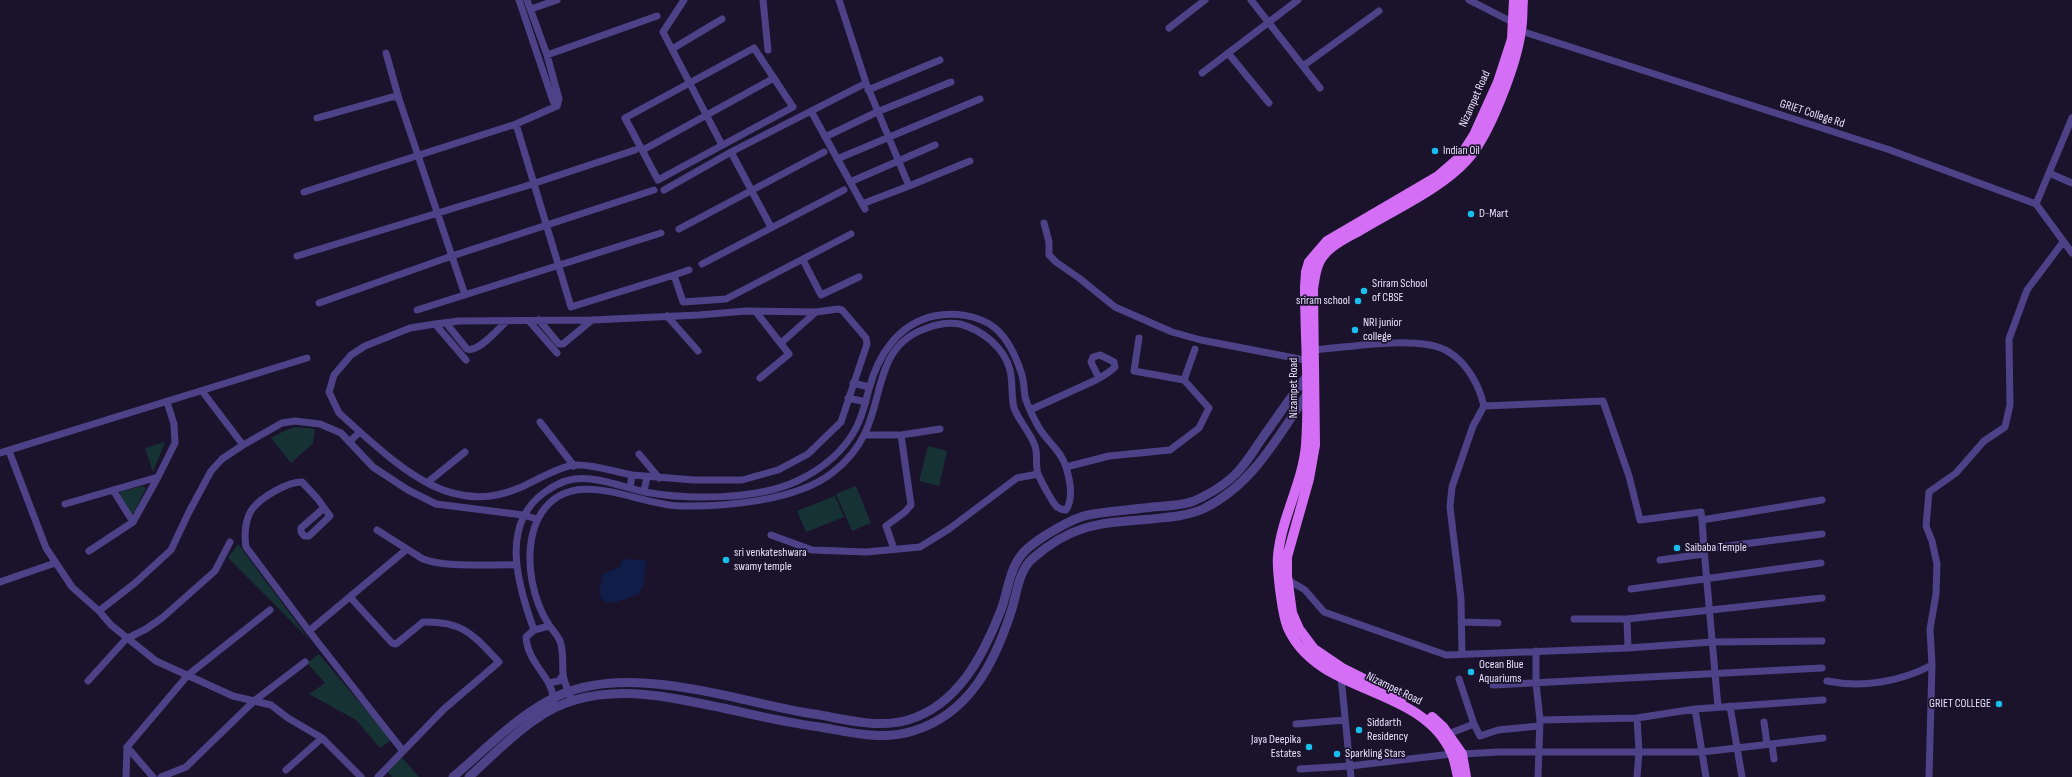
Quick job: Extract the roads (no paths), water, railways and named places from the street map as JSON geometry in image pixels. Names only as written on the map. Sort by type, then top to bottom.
[{"type":"main road","name":"Nizampet Road","points":[[1466,777],[1448,734],[1430,715],[1412,703],[1342,668],[1314,649],[1299,629],[1292,613],[1287,557],[1313,464],[1315,445],[1305,287],[1306,272],[1314,254],[1327,241],[1432,179],[1448,168],[1460,157],[1474,135],[1498,82],[1512,39],[1514,0]]},
{"type":"main road","name":"Nizampet Road","points":[[1458,777],[1457,754],[1425,720],[1406,707],[1341,677],[1313,661],[1294,638],[1286,621],[1281,600],[1278,556],[1284,528],[1303,468],[1306,445],[1307,393],[1313,350],[1313,289],[1316,272],[1325,254],[1341,242],[1434,186],[1467,161],[1479,144],[1494,114],[1510,72],[1521,31],[1523,0]]},
{"type":"street","points":[[519,0],[553,101],[557,106]]},
{"type":"street","points":[[527,0],[547,55],[559,99],[557,106]]},
{"type":"street","points":[[531,9],[557,0]]},
{"type":"street","points":[[684,0],[663,32],[722,145]]},
{"type":"street","points":[[763,0],[768,50]]},
{"type":"street","points":[[839,0],[867,86],[909,186]]},
{"type":"street","points":[[1169,28],[1196,3],[1205,0]]},
{"type":"street","points":[[1251,0],[1320,88]]},
{"type":"street","points":[[1202,73],[1298,0]]},
{"type":"street","points":[[1469,0],[1514,23],[1521,31]]},
{"type":"street","points":[[1303,66],[1379,11]]},
{"type":"street","points":[[547,55],[657,16]]},
{"type":"street","points":[[672,49],[722,19]]},
{"type":"street","name":"GRIET College Rd","points":[[1521,31],[1890,150],[2036,204]]},
{"type":"street","points":[[754,48],[774,78],[793,107],[658,180],[639,150],[625,118],[754,48]]},
{"type":"street","points":[[386,53],[399,99],[465,295]]},
{"type":"street","points":[[1228,53],[1269,103]]},
{"type":"street","points":[[664,190],[731,152],[811,110],[867,86],[940,60]]},
{"type":"street","points":[[297,256],[438,214],[639,150],[774,78]]},
{"type":"street","points":[[825,136],[877,112],[951,82]]},
{"type":"street","points":[[317,118],[392,97],[399,99]]},
{"type":"street","points":[[837,159],[887,136],[980,99]]},
{"type":"street","points":[[304,192],[418,154],[516,124],[557,106]]},
{"type":"street","points":[[811,110],[863,206],[970,161]]},
{"type":"street","points":[[2072,118],[2036,204],[2072,253]]},
{"type":"street","points":[[516,124],[571,307],[689,270]]},
{"type":"street","points":[[850,182],[897,160],[935,145]]},
{"type":"street","points":[[731,152],[771,227]]},
{"type":"street","points":[[679,229],[824,152]]},
{"type":"street","points":[[2049,173],[2072,183]]},
{"type":"street","points":[[319,302],[452,256],[654,190]]},
{"type":"street","points":[[702,264],[844,190]]},
{"type":"street","points":[[453,777],[519,720],[553,698],[592,686],[634,682],[699,690],[794,711],[873,724],[908,720],[938,706],[961,686],[978,659],[998,617],[1014,566],[1021,555],[1037,541],[1071,521],[1086,515],[1176,505],[1194,501],[1230,480],[1244,464],[1311,370],[1172,332],[1115,307],[1080,278],[1056,262],[1050,255],[1049,242],[1044,223]]},
{"type":"street","points":[[417,310],[661,232]]},
{"type":"street","points":[[674,274],[683,302],[726,299],[851,234]]},
{"type":"street","points":[[1929,777],[1932,665],[1930,629],[1936,594],[1937,564],[1932,541],[1926,526],[1930,492],[1956,473],[1984,441],[2005,427],[2010,405],[2009,339],[2027,290],[2063,242]]},
{"type":"street","points":[[803,260],[821,295],[859,277]]},
{"type":"street","points":[[842,310],[866,338],[867,344],[841,422],[808,454],[778,470],[742,480],[647,477],[577,465],[552,472],[501,496],[480,498],[444,491],[400,468],[339,413],[329,392],[334,375],[351,355],[365,346],[410,328],[459,321],[506,322],[539,320],[592,320],[699,315],[746,311],[816,312],[842,310]]},
{"type":"street","points":[[756,312],[790,354],[760,378]]},
{"type":"street","points":[[781,343],[816,312]]},
{"type":"street","points":[[534,630],[521,589],[516,550],[523,515],[530,504],[559,483],[575,479],[591,480],[642,491],[708,497],[741,495],[794,482],[825,466],[843,448],[862,415],[869,387],[886,348],[899,334],[916,322],[935,316],[962,315],[978,318],[989,324],[1003,338],[1013,353],[1022,375],[1026,399],[1030,410],[1046,440],[1062,455],[1066,466],[1071,497],[1070,504],[1066,510]]},
{"type":"street","points":[[667,316],[698,351]]},
{"type":"street","points":[[539,320],[560,344],[563,344],[592,320]]},
{"type":"street","points":[[529,321],[557,353]]},
{"type":"street","points":[[446,323],[467,349],[470,350],[479,347],[506,322]]},
{"type":"street","points":[[435,324],[466,360]]},
{"type":"street","points":[[572,701],[563,675],[563,653],[560,642],[557,634],[549,626],[541,610],[532,581],[529,551],[537,519],[556,497],[574,490],[598,489],[679,506],[718,504],[777,497],[804,489],[831,474],[851,455],[864,435],[872,415],[882,376],[889,360],[901,344],[919,330],[938,324],[958,324],[976,330],[992,341],[1004,355],[1010,370],[1014,406],[1035,446],[1038,474],[1057,506],[1066,510],[1075,531]]},
{"type":"street","points":[[1066,466],[1109,456],[1170,450],[1199,428],[1209,408],[1184,380],[1134,371],[1139,338]]},
{"type":"street","points":[[1313,350],[1397,343],[1432,345],[1455,356],[1475,378],[1484,406],[1473,426],[1452,488],[1450,507],[1461,599],[1462,654]]},
{"type":"street","points":[[1184,380],[1195,349]]},
{"type":"street","points":[[0,453],[307,358]]},
{"type":"street","points":[[1030,410],[1099,378]]},
{"type":"street","points":[[853,383],[869,387]]},
{"type":"street","points":[[202,391],[243,444]]},
{"type":"street","points":[[470,777],[537,718],[556,708],[572,701],[593,696],[632,692],[667,696],[792,723],[871,735],[894,735],[912,732],[953,711],[976,688],[992,659],[1011,612],[1024,570],[1029,562],[1050,544],[1075,531],[1101,522],[1176,517],[1204,508],[1235,489],[1250,476],[1264,460],[1307,393]]},
{"type":"street","points":[[848,398],[866,402]]},
{"type":"street","points":[[1484,406],[1603,401],[1629,476],[1640,520],[1701,512],[1718,707]]},
{"type":"street","points":[[88,551],[133,522],[158,477],[175,443],[174,424],[167,402]]},
{"type":"street","points":[[1288,402],[1294,413]]},
{"type":"street","points":[[99,611],[135,583],[171,550],[189,512],[212,471],[222,459],[243,444],[282,423],[295,421],[320,424],[341,433],[373,467],[408,490],[436,504],[523,515],[537,519]]},
{"type":"street","points":[[540,422],[574,466]]},
{"type":"street","points":[[341,433],[351,424]]},
{"type":"street","points":[[864,435],[901,435],[940,429]]},
{"type":"street","points":[[349,442],[360,432]]},
{"type":"street","points":[[894,549],[886,526],[905,512],[911,505],[901,435]]},
{"type":"street","points":[[849,439],[858,445]]},
{"type":"street","points":[[1035,446],[1046,440]]},
{"type":"street","points":[[9,451],[46,548],[55,564],[72,587],[99,611],[126,639],[156,661],[188,676],[233,696],[271,705],[288,718],[322,738],[361,777]]},
{"type":"street","points":[[428,482],[465,452]]},
{"type":"street","points":[[639,454],[659,478]]},
{"type":"street","points":[[771,535],[812,550],[866,552],[920,547],[949,529],[1017,478],[1038,474]]},
{"type":"street","points":[[630,488],[632,475]]},
{"type":"street","points":[[65,504],[158,477]]},
{"type":"street","points":[[638,498],[647,477]]},
{"type":"street","points":[[324,508],[302,482],[285,485],[253,508],[244,536],[246,547],[309,631],[403,751]]},
{"type":"street","points":[[113,490],[133,522]]},
{"type":"street","points":[[1702,520],[1822,500]]},
{"type":"street","points":[[377,530],[424,559],[462,565],[517,565]]},
{"type":"street","points":[[1660,560],[1822,534]]},
{"type":"street","points":[[88,682],[126,639],[146,629],[162,618],[215,571],[230,542]]},
{"type":"street","points":[[309,631],[407,549]]},
{"type":"street","points":[[1631,588],[1706,580],[1821,563]]},
{"type":"street","points":[[0,582],[55,564]]},
{"type":"street","points":[[1288,580],[1305,590],[1324,612],[1446,655],[1628,648],[1712,642],[1822,641]]},
{"type":"street","points":[[350,597],[392,643],[396,644],[423,622],[447,623],[459,626],[471,634],[500,662],[444,709],[378,777]]},
{"type":"street","points":[[1574,619],[1627,619],[1822,598]]},
{"type":"street","points":[[126,777],[127,747],[188,676],[270,610]]},
{"type":"street","points":[[1627,619],[1628,648]]},
{"type":"street","points":[[1461,622],[1498,623]]},
{"type":"street","points":[[549,626],[534,630],[526,637],[526,644],[529,653],[549,683],[556,708]]},
{"type":"street","points":[[1536,651],[1536,683],[1539,723],[1538,777]]},
{"type":"street","points":[[161,777],[186,767],[254,701],[305,662]]},
{"type":"street","points":[[1827,681],[1843,684],[1872,683],[1903,678],[1932,665]]},
{"type":"street","points":[[1493,685],[1822,668]]},
{"type":"street","points":[[549,683],[558,681],[563,675]]},
{"type":"street","points":[[1341,677],[1351,777]]},
{"type":"street","points":[[1459,679],[1474,724],[1480,736],[1498,730],[1539,723],[1637,718],[1694,709],[1823,700]]},
{"type":"street","points":[[1730,706],[1742,777]]},
{"type":"street","points":[[1694,709],[1706,777]]},
{"type":"street","points":[[1637,718],[1639,752],[1637,777]]},
{"type":"street","points":[[1296,724],[1345,720]]},
{"type":"street","points":[[1764,722],[1774,758]]},
{"type":"street","points":[[1448,734],[1474,724]]},
{"type":"street","points":[[286,770],[322,738]]},
{"type":"street","points":[[1300,769],[1350,766],[1457,754],[1539,752],[1702,752],[1822,738]]},
{"type":"street","points":[[127,747],[153,777]]},
{"type":"water","points":[[623,559],[646,560],[643,586],[639,594],[617,602],[605,602],[600,596],[603,574],[620,567]]},
{"type":"place","name":"Indian Oil","points":[[1435,151]]},
{"type":"place","name":"D-Mart","points":[[1471,214]]},
{"type":"place","name":"Sriram School of CBSE","points":[[1364,291]]},
{"type":"place","name":"sriram school","points":[[1358,301]]},
{"type":"place","name":"NRI junior college","points":[[1355,330]]},
{"type":"place","name":"Saibaba Temple","points":[[1677,548]]},
{"type":"place","name":"sri venkateshwara swamy temple","points":[[726,560]]},
{"type":"place","name":"Ocean Blue Aquariums","points":[[1471,672]]},
{"type":"place","name":"GRIET COLLEGE","points":[[1999,704]]},
{"type":"place","name":"Siddarth Residency","points":[[1359,730]]},
{"type":"place","name":"Jaya Deepika Estates","points":[[1309,747]]},
{"type":"place","name":"Sparkling Stars","points":[[1337,754]]}]
